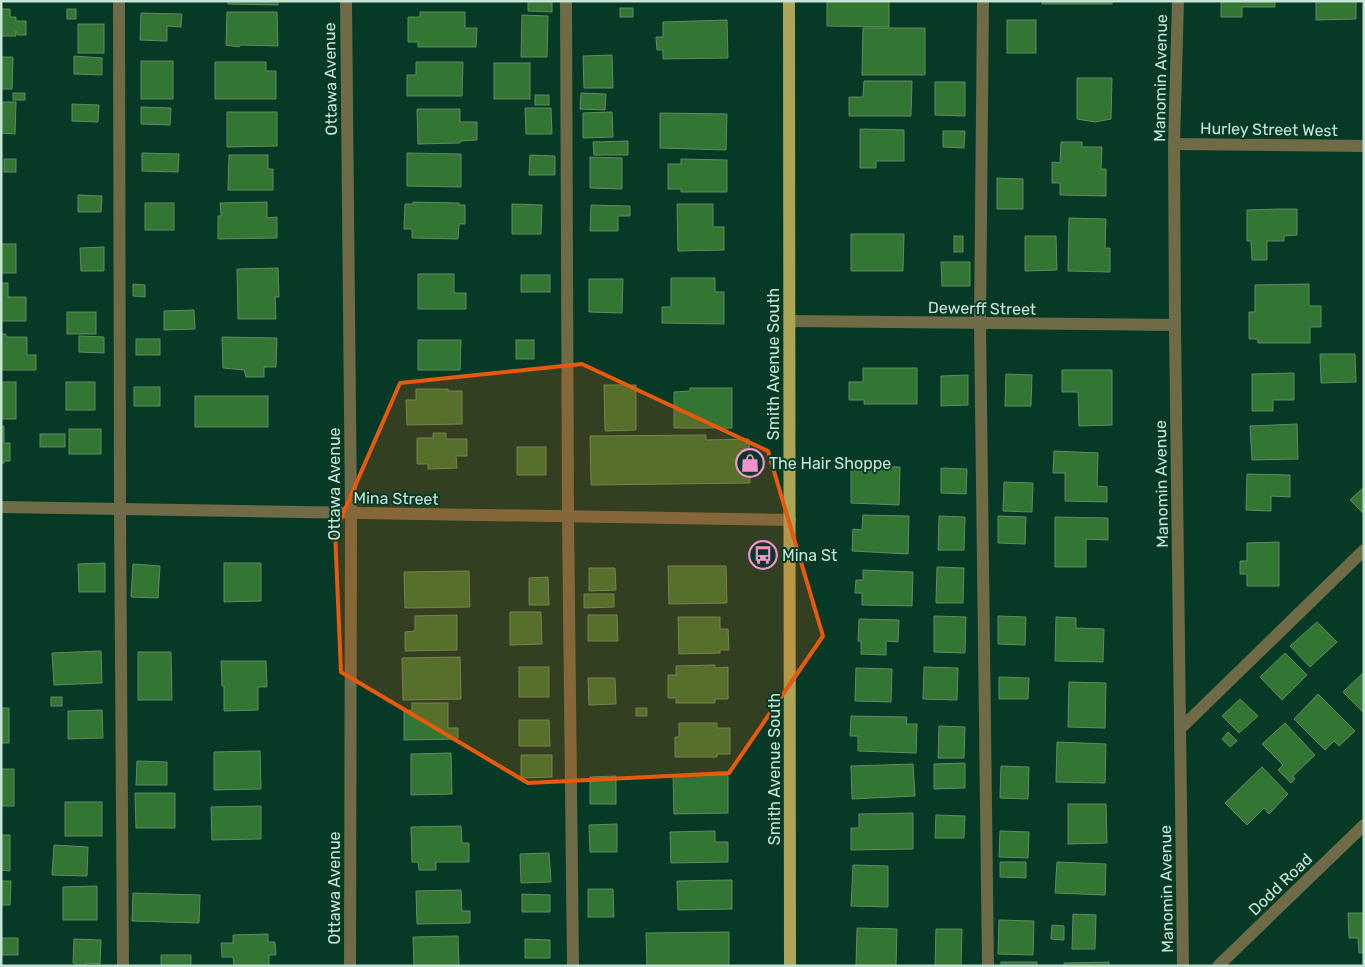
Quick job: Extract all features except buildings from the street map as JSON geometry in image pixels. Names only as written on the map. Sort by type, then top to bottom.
[{"type":"main road","name":"Smith Avenue South","points":[[789,1],[790,966]]},
{"type":"street","points":[[119,1],[123,966]]},
{"type":"street","name":"Ottawa Avenue","points":[[346,1],[350,513],[350,966]]},
{"type":"street","points":[[566,1],[568,516],[573,966]]},
{"type":"street","points":[[983,1],[980,324],[988,966]]},
{"type":"street","name":"Manomin Avenue","points":[[1178,1],[1174,144],[1183,966]]},
{"type":"street","name":"Hurley Street West","points":[[1174,144],[1364,146]]},
{"type":"street","name":"Dewerff Street","points":[[790,321],[1175,325]]},
{"type":"street","name":"Mina Street","points":[[1,507],[790,520]]},
{"type":"street","points":[[1180,729],[1364,550]]},
{"type":"street","name":"Dodd Road","points":[[1218,966],[1364,825]]},
{"type":"highlighted area","points":[[582,364],[768,451],[823,636],[729,773],[528,783],[341,672],[335,532],[400,383]]},
{"type":"place","name":"The Hair Shoppe","points":[[750,463]]},
{"type":"place","name":"Mina St","points":[[763,555]]}]
